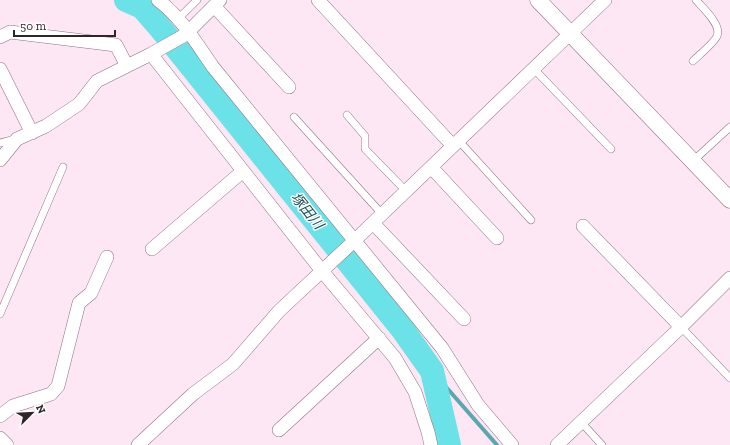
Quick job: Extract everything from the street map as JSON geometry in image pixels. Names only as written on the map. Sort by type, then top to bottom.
[{"type":"street","points":[[158,0],[169,8],[186,34],[442,348],[478,405],[512,445]]},
{"type":"street","points":[[318,0],[456,143]]},
{"type":"street","points":[[538,0],[730,200]]},
{"type":"street","points":[[138,445],[193,394],[233,364],[279,311],[325,269],[605,0]]},
{"type":"street","points":[[0,160],[17,139],[46,126],[79,104],[97,81],[153,53],[186,34],[217,3],[289,87]]},
{"type":"street","points":[[0,37],[10,32],[116,45],[127,66]]},
{"type":"street","points":[[153,53],[243,171],[325,269],[395,358],[415,392],[431,445]]},
{"type":"street","points":[[0,69],[3,83],[32,133]]},
{"type":"street","points":[[431,167],[497,238]]},
{"type":"street","points":[[152,249],[243,171]]},
{"type":"street","points":[[378,218],[464,319]]},
{"type":"street","points":[[583,226],[681,327]]},
{"type":"street","points":[[0,416],[13,406],[51,394],[58,386],[79,303],[91,293],[107,257]]},
{"type":"street","points":[[558,445],[729,281]]},
{"type":"street","points":[[279,430],[379,338]]},
{"type":"street","points":[[0,438],[7,445]]},
{"type":"lane","points":[[178,20],[197,0]]},
{"type":"lane","points":[[693,61],[717,37],[718,30],[712,18],[696,0]]},
{"type":"lane","points":[[534,69],[611,149]]},
{"type":"lane","points":[[348,115],[365,136],[365,149],[406,191]]},
{"type":"lane","points":[[294,117],[378,218]]},
{"type":"lane","points":[[693,161],[730,127]]},
{"type":"lane","points":[[0,143],[17,139]]},
{"type":"lane","points":[[456,143],[531,220]]},
{"type":"lane","points":[[0,314],[63,167]]},
{"type":"lane","points":[[681,327],[730,378]]},
{"type":"lane","points":[[581,422],[602,445]]},
{"type":"waterway","name":"塚田川","points":[[126,0],[142,7],[162,30],[403,330],[432,371],[449,445]]},
{"type":"waterway","points":[[432,371],[497,445]]}]
